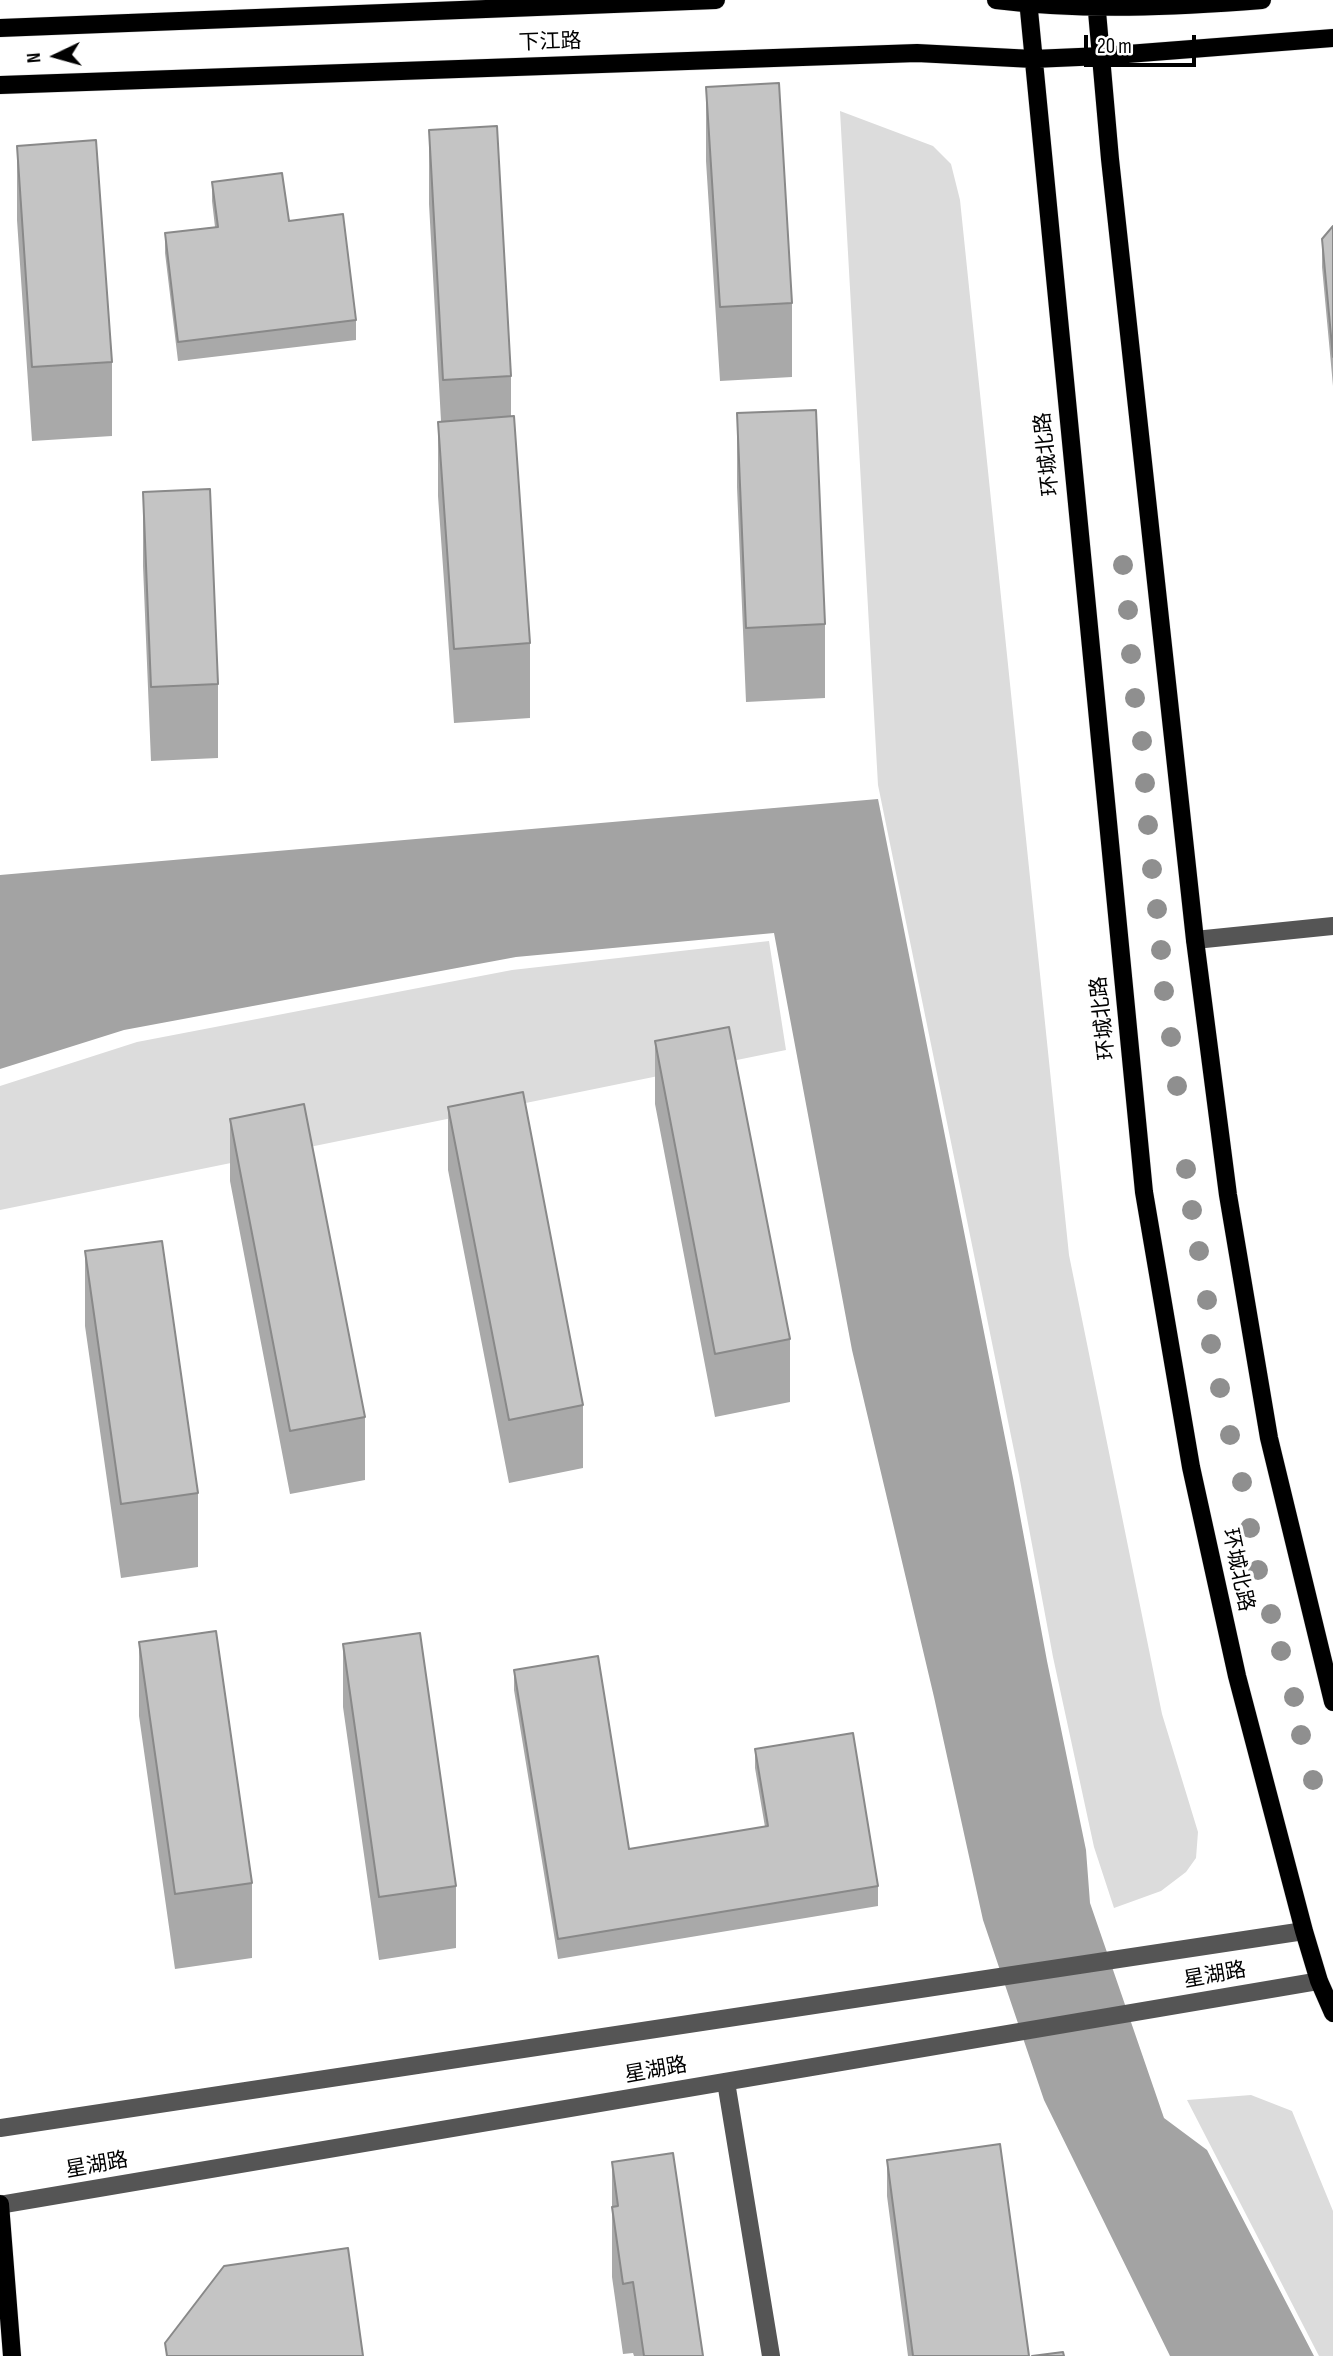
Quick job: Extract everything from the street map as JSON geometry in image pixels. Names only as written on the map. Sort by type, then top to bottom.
[{"type":"main road","name":"下江路","points":[[0,28],[716,0]]},
{"type":"main road","points":[[996,0],[1096,3],[1262,0]]},
{"type":"main road","name":"环城北路","points":[[1028,2],[1144,1192],[1191,1467],[1237,1676],[1304,1931],[1319,1981],[1333,2013]]},
{"type":"main road","points":[[1096,3],[1110,159],[1195,940],[1228,1195],[1269,1438],[1333,1702]]},
{"type":"main road","name":"下江路","points":[[0,85],[903,54],[1033,59],[1333,38]]},
{"type":"main road","points":[[0,2205],[12,2356]]},
{"type":"street","points":[[1195,940],[1333,926]]},
{"type":"street","name":"星湖路","points":[[0,2128],[1304,1931]]},
{"type":"street","name":"星湖路","points":[[0,2205],[1319,1981]]},
{"type":"street","points":[[726,2082],[771,2356]]},
{"type":"shaded area","points":[[840,111],[933,146],[951,164],[960,200],[1069,1255],[1162,1714],[1198,1832],[1196,1858],[1186,1872],[1161,1891],[1114,1908],[1094,1847],[1053,1657],[1019,1475],[878,785]]},
{"type":"shaded area","points":[[878,799],[1086,1850],[1090,1903],[1164,2118],[1207,2150],[1314,2356],[1170,2356],[1044,2100],[983,1920],[934,1697],[852,1350],[774,933],[516,957],[124,1030],[0,1069],[0,875]]},
{"type":"shaded area","points":[[769,941],[786,1050],[0,1210],[0,1086],[137,1042],[512,970]]},
{"type":"shaded area","points":[[1251,2095],[1292,2111],[1333,2211],[1333,2356],[1319,2356],[1187,2100]]},
{"type":"building","points":[[779,83],[792,303],[720,307],[706,87]]},
{"type":"building","points":[[497,126],[511,376],[443,380],[429,130]]},
{"type":"building","points":[[96,140],[112,362],[32,367],[17,146]]},
{"type":"building","points":[[282,173],[289,221],[343,214],[356,320],[178,342],[165,233],[218,227],[212,182]]},
{"type":"building","points":[[1333,226],[1333,357],[1322,239]]},
{"type":"building","points":[[816,410],[825,624],[746,628],[737,413]]},
{"type":"building","points":[[514,416],[530,643],[454,649],[438,422]]},
{"type":"building","points":[[210,489],[218,684],[151,687],[143,492]]},
{"type":"building","points":[[729,1027],[790,1339],[715,1354],[655,1041]]},
{"type":"building","points":[[523,1092],[583,1405],[509,1420],[448,1107]]},
{"type":"building","points":[[304,1104],[365,1417],[290,1431],[230,1119]]},
{"type":"building","points":[[162,1241],[198,1493],[121,1504],[85,1251]]},
{"type":"building","points":[[216,1631],[252,1883],[175,1894],[139,1642]]},
{"type":"building","points":[[420,1633],[456,1886],[379,1897],[343,1644]]},
{"type":"building","points":[[598,1656],[629,1849],[768,1826],[755,1749],[853,1733],[878,1886],[558,1939],[514,1670]]},
{"type":"building","points":[[1000,2144],[1029,2356],[913,2356],[887,2160]]},
{"type":"building","points":[[673,2153],[703,2356],[644,2356],[633,2282],[623,2284],[612,2207],[618,2206],[612,2162]]},
{"type":"building","points":[[348,2248],[363,2356],[167,2356],[165,2343],[224,2266]]},
{"type":"building","points":[[1063,2352],[1064,2356],[1032,2356]]}]
